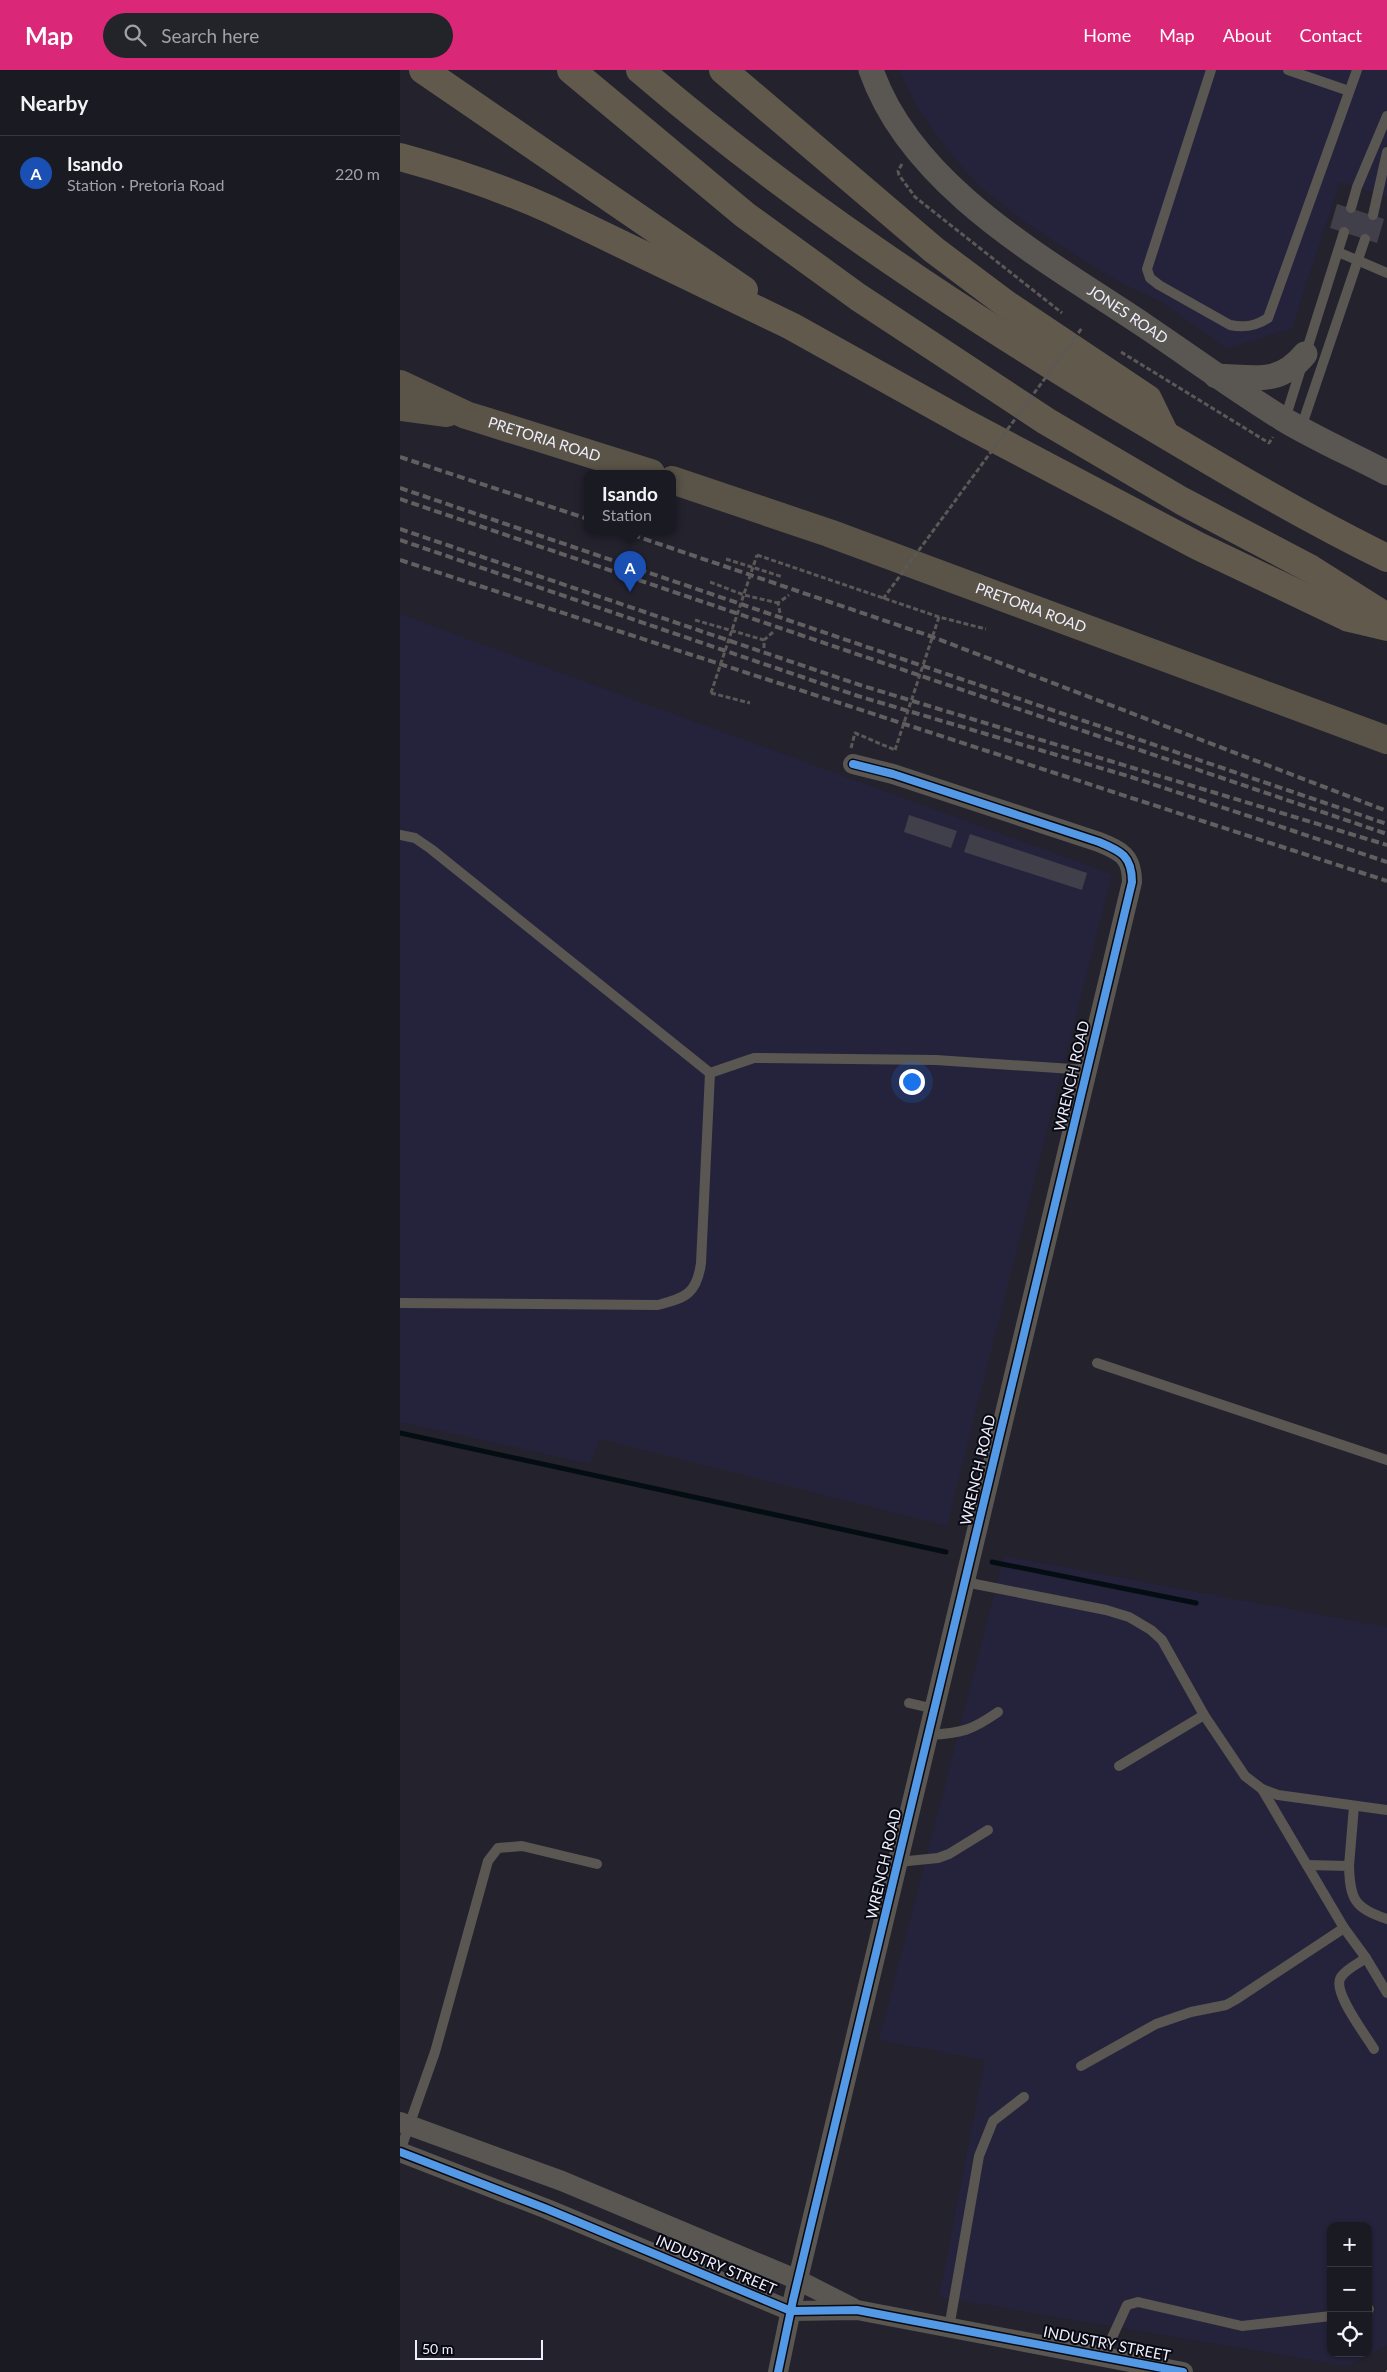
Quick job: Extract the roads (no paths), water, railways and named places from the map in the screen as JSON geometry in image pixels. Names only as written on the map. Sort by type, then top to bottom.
[{"type":"highway","points":[[423,70],[735,283],[791,326]]},
{"type":"highway","points":[[571,70],[745,215],[858,297],[1046,421],[1182,501],[1311,569],[1387,617]]},
{"type":"highway","points":[[640,70],[673,98],[852,236],[1013,343],[1165,434],[1335,532],[1387,558]]},
{"type":"highway","points":[[723,70],[934,250],[1006,304],[1148,399],[1165,434]]},
{"type":"highway","points":[[400,157],[441,168],[520,196],[791,326],[967,424],[1198,546],[1349,618],[1387,628]]},
{"type":"main road","name":"PRETORIA ROAD","points":[[400,384],[466,414],[642,470]]},
{"type":"main road","name":"PRETORIA ROAD","points":[[400,407],[466,414]]},
{"type":"main road","name":"PRETORIA ROAD","points":[[676,481],[838,537],[1387,740]]},
{"type":"street","name":"JONES ROAD","points":[[871,70],[878,91],[915,147],[960,195],[1021,243],[1216,376],[1292,424],[1387,472]]},
{"type":"street","name":"JONES ROAD","points":[[884,70],[897,120]]},
{"type":"street","points":[[1216,376],[1276,376],[1290,370],[1305,354]]},
{"type":"street","name":"WRENCH ROAD","points":[[778,2372],[798,2280],[1132,882],[1130,864],[1125,856],[1116,849],[893,774],[853,764]]},
{"type":"street","name":"INDUSTRY STREET","points":[[405,2124],[562,2181],[798,2280],[857,2310]]},
{"type":"street","name":"INDUSTRY STREET","points":[[400,2151],[547,2209],[791,2311],[857,2310],[1183,2372]]},
{"type":"lane","points":[[1211,70],[1147,270],[1150,278],[1159,285],[1230,325],[1242,327],[1260,323],[1268,318],[1357,70]]},
{"type":"lane","points":[[1288,70],[1349,91]]},
{"type":"lane","points":[[1351,208],[1387,116]]},
{"type":"lane","points":[[1373,215],[1379,195],[1387,152]]},
{"type":"lane","points":[[1292,424],[1305,354],[1344,232]]},
{"type":"lane","points":[[1292,424],[1358,261],[1365,239]]},
{"type":"lane","points":[[1338,252],[1387,273]]},
{"type":"lane","points":[[400,836],[415,838],[431,849],[710,1073]]},
{"type":"lane","points":[[710,1073],[754,1058],[936,1060],[1088,1070]]},
{"type":"lane","points":[[400,1302],[658,1305],[679,1298],[695,1287],[701,1264],[710,1073]]},
{"type":"lane","points":[[1097,1363],[1387,1460]]},
{"type":"lane","points":[[965,1582],[1106,1610],[1129,1617],[1151,1630],[1162,1640],[1204,1715],[1245,1776],[1262,1789],[1278,1795],[1387,1810]]},
{"type":"lane","points":[[909,1703],[935,1709]]},
{"type":"lane","points":[[928,1735],[960,1733],[978,1726],[998,1712]]},
{"type":"lane","points":[[1119,1766],[1204,1715]]},
{"type":"lane","points":[[1262,1789],[1344,1928],[1366,1958],[1387,1993]]},
{"type":"lane","points":[[1354,1806],[1349,1866],[1350,1890],[1357,1904],[1370,1913],[1387,1919]]},
{"type":"lane","points":[[898,1862],[938,1858],[949,1854],[988,1830]]},
{"type":"lane","points":[[400,2151],[405,2124],[435,2052],[488,1861],[498,1848],[522,1846],[597,1864]]},
{"type":"lane","points":[[1307,1865],[1349,1866]]},
{"type":"lane","points":[[1081,2066],[1156,2024],[1191,2012],[1226,2005],[1344,1928]]},
{"type":"lane","points":[[1366,1958],[1341,1977],[1338,1986],[1341,1997],[1374,2049]]},
{"type":"lane","points":[[949,2328],[979,2156],[994,2121],[1024,2097]]},
{"type":"lane","points":[[1104,2357],[1127,2305],[1132,2302],[1242,2326],[1327,2316]]},
{"type":"waterway","points":[[400,1433],[946,1552]]},
{"type":"waterway","points":[[992,1562],[1196,1603]]},
{"type":"railway","points":[[400,457],[584,518]]},
{"type":"railway","points":[[400,488],[1387,824]]},
{"type":"railway","points":[[400,499],[1387,834]]},
{"type":"railway","points":[[400,529],[860,685],[1387,845]]},
{"type":"railway","points":[[633,535],[930,636],[1387,811]]},
{"type":"railway","points":[[400,540],[858,696],[1131,777],[1387,862]]},
{"type":"railway","points":[[400,560],[1387,881]]},
{"type":"place","name":"Isando","points":[[630,592]]}]
